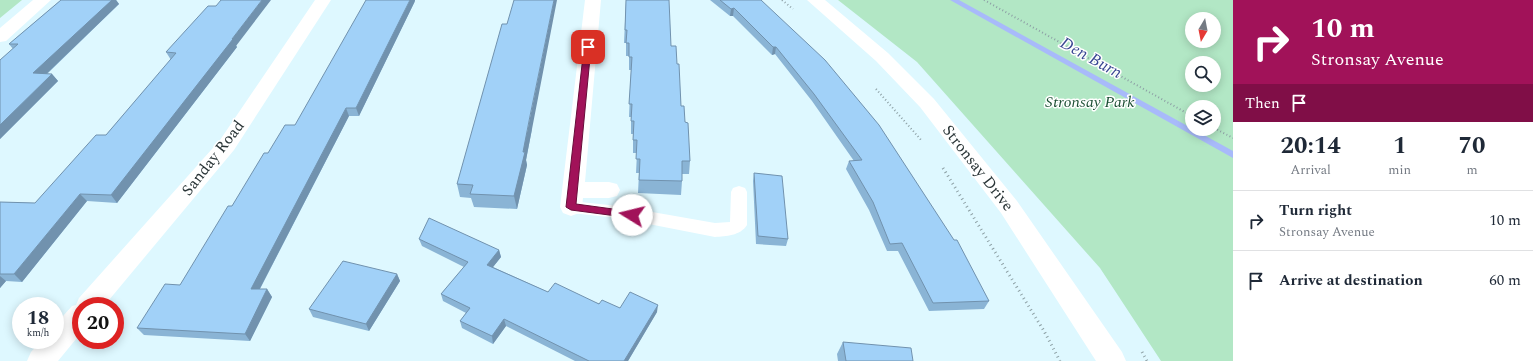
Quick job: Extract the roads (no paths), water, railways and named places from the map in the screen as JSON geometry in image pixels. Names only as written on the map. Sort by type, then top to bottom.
[{"type":"street","points":[[0,37],[43,0]]},
{"type":"street","name":"Sanday Road","points":[[96,297],[227,145],[323,0]]},
{"type":"street","points":[[593,0],[571,198],[609,190]]},
{"type":"street","name":"Stronsay Drive","points":[[815,0],[882,57],[927,103],[1009,206],[1112,361]]},
{"type":"street","points":[[41,361],[72,325]]},
{"type":"lane","points":[[571,198],[618,212],[715,230],[730,229],[738,225],[739,192]]},
{"type":"waterway","name":"Den Burn","points":[[954,0],[1233,155]]},
{"type":"park label","name":"Stronsay Park","points":[[1090,102]]}]
